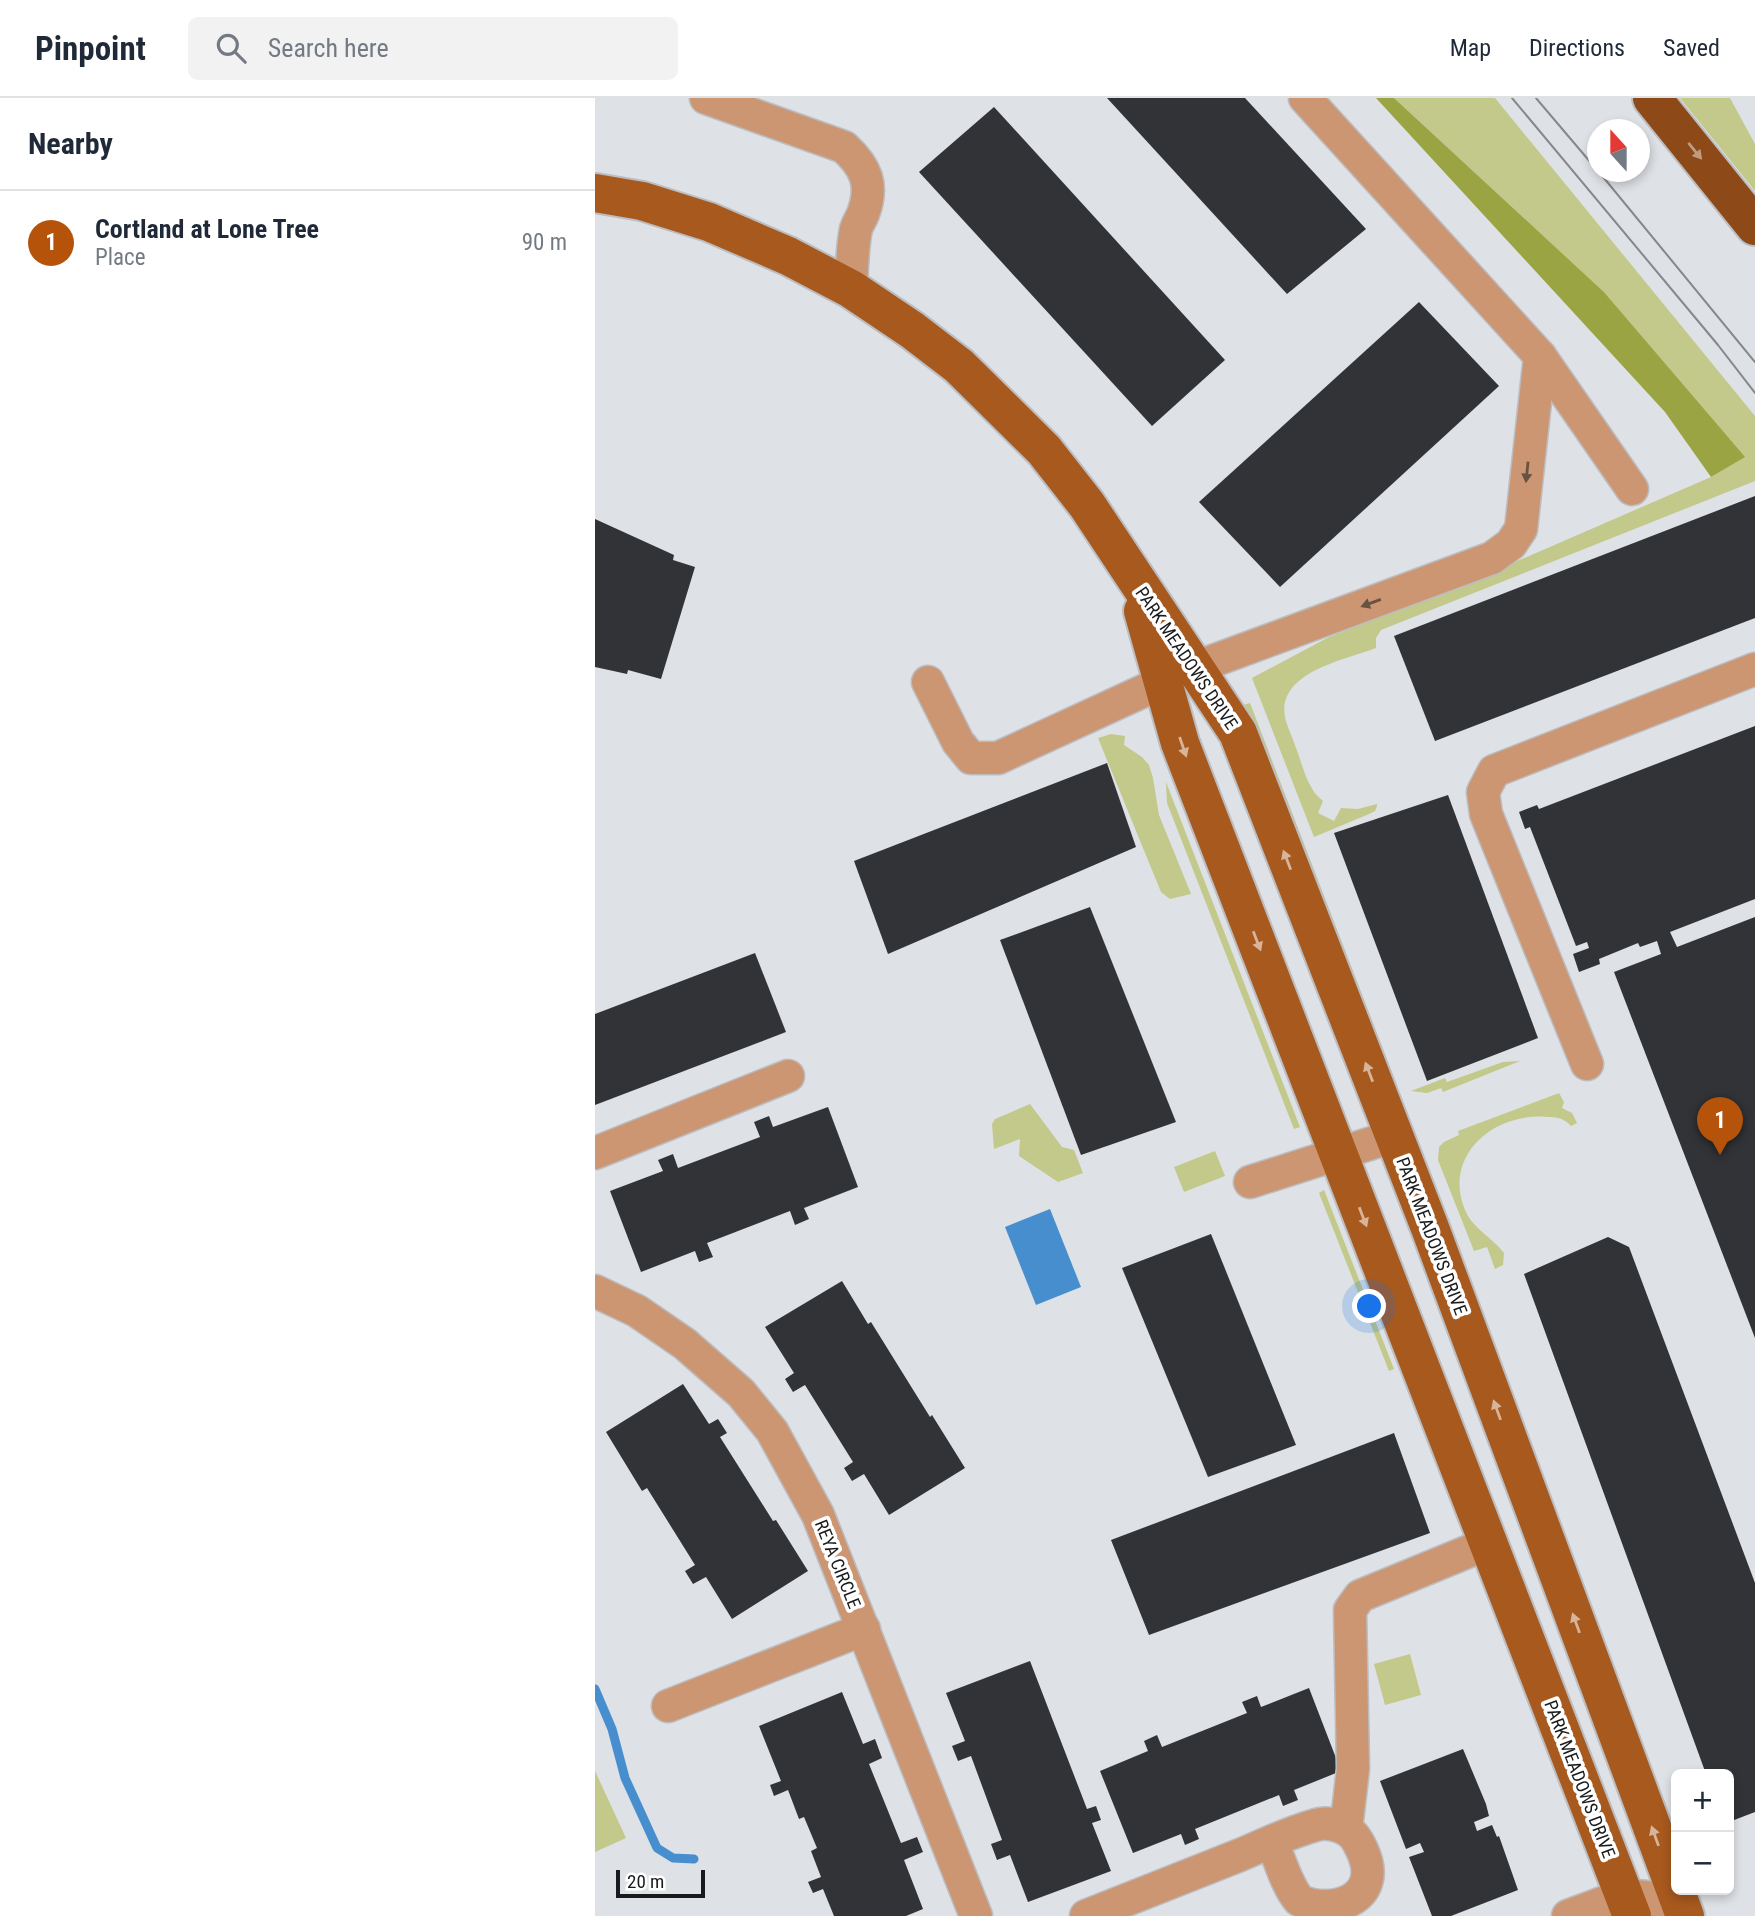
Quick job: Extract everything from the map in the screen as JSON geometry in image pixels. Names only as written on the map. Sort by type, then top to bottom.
[{"type":"highway","points":[[1652,98],[1755,226]]},
{"type":"main road","name":"PARK MEADOWS DRIVE","points":[[595,193],[642,201],[709,222],[788,256],[851,289],[959,366],[1044,450],[1087,505],[1134,579],[1179,675],[1238,733],[1394,1136],[1677,1911]]},
{"type":"main road","name":"PARK MEADOWS DRIVE","points":[[1179,675],[1180,743],[1628,1906]]},
{"type":"lane","points":[[706,98],[844,147],[860,162],[869,188],[857,227],[851,289]]},
{"type":"lane","points":[[1305,98],[1540,356],[1632,489]]},
{"type":"lane","points":[[928,682],[958,742],[971,758],[998,758],[1179,675],[1492,558],[1511,544],[1521,529],[1540,356]]},
{"type":"lane","points":[[1587,1064],[1486,814],[1483,792],[1494,771],[1755,669]]},
{"type":"lane","points":[[595,1153],[788,1076]]},
{"type":"lane","points":[[1250,1182],[1394,1136]]},
{"type":"lane","name":"REYA CIRCLE","points":[[595,1291],[637,1311],[685,1344],[741,1392],[772,1432],[818,1515],[976,1916]]},
{"type":"lane","points":[[1346,1829],[1353,1769],[1350,1610],[1360,1596],[1489,1544]]},
{"type":"lane","points":[[668,1706],[864,1629]]},
{"type":"lane","points":[[1086,1916],[1272,1842],[1321,1824],[1346,1829],[1358,1841],[1369,1875],[1364,1893],[1351,1908],[1328,1914],[1317,1912],[1300,1902],[1272,1842]]},
{"type":"lane","points":[[1568,1916],[1628,1906],[1677,1911]]},
{"type":"green space","points":[[1376,98],[1394,98],[1604,292],[1745,457],[1711,477],[1665,412]]},
{"type":"green space","points":[[1394,98],[1495,98],[1755,416],[1755,481],[1381,630],[1376,638],[1376,648],[1331,663],[1302,679],[1291,689],[1285,702],[1285,717],[1306,777],[1323,801],[1318,813],[1334,821],[1341,808],[1358,809],[1377,804],[1375,811],[1314,837],[1252,678],[1329,637],[1483,576],[1711,477],[1744,457],[1604,292]]},
{"type":"green space","points":[[1680,98],[1730,98],[1755,144],[1755,191]]},
{"type":"green space","points":[[1250,703],[1397,1086],[1396,1088],[1240,706]]},
{"type":"green space","points":[[1111,734],[1125,736],[1124,745],[1149,765],[1159,815],[1191,894],[1170,899],[1161,892],[1098,738]]},
{"type":"green space","points":[[1166,782],[1300,1127],[1294,1129],[1167,803]]},
{"type":"green space","points":[[1520,1061],[1443,1092],[1441,1088],[1427,1093],[1411,1091],[1445,1078],[1447,1082],[1503,1062]]},
{"type":"green space","points":[[1559,1093],[1564,1102],[1562,1108],[1572,1113],[1577,1123],[1571,1126],[1563,1120],[1551,1117],[1528,1117],[1509,1122],[1478,1141],[1467,1155],[1461,1172],[1460,1190],[1469,1217],[1504,1253],[1503,1265],[1495,1269],[1487,1247],[1474,1251],[1438,1160],[1439,1147],[1459,1135],[1458,1131]]},
{"type":"green space","points":[[1030,1104],[1062,1147],[1074,1150],[1083,1173],[1058,1182],[1019,1156],[1020,1139],[994,1149],[992,1124],[995,1119]]},
{"type":"green space","points":[[1215,1151],[1225,1176],[1184,1192],[1174,1167]]},
{"type":"green space","points":[[1324,1190],[1394,1369],[1389,1371],[1319,1193]]},
{"type":"green space","points":[[1410,1654],[1421,1695],[1385,1705],[1374,1664]]},
{"type":"green space","points":[[595,1771],[626,1838],[595,1852]]},
{"type":"water","points":[[1050,1209],[1081,1287],[1036,1305],[1005,1227]]},
{"type":"building","points":[[1107,98],[1245,98],[1366,229],[1287,294]]},
{"type":"building","points":[[994,107],[1225,360],[1152,426],[919,172]]},
{"type":"building","points":[[1419,302],[1499,386],[1280,587],[1199,502]]},
{"type":"building","points":[[1755,496],[1755,618],[1435,741],[1394,636]]},
{"type":"building","points":[[595,519],[674,555],[673,560],[695,567],[661,679],[628,670],[627,674],[595,667]]},
{"type":"building","points":[[1755,726],[1755,899],[1670,932],[1677,947],[1755,917],[1755,1338],[1614,972],[1661,954],[1657,941],[1640,947],[1638,943],[1599,959],[1600,964],[1579,972],[1573,954],[1589,948],[1587,942],[1576,946],[1530,827],[1525,829],[1519,812],[1537,805],[1539,809]]},
{"type":"building","points":[[1107,763],[1136,847],[888,954],[854,861]]},
{"type":"building","points":[[1448,795],[1538,1038],[1427,1081],[1334,833]]},
{"type":"building","points":[[1090,907],[1176,1122],[1081,1155],[1000,940]]},
{"type":"building","points":[[755,953],[786,1032],[595,1105],[595,1014]]},
{"type":"building","points":[[828,1107],[858,1187],[804,1208],[809,1219],[795,1225],[790,1211],[707,1243],[713,1257],[699,1262],[695,1251],[641,1272],[610,1191],[663,1171],[658,1160],[673,1154],[678,1168],[760,1137],[754,1122],[769,1116],[773,1127]]},
{"type":"building","points":[[1211,1234],[1296,1445],[1208,1477],[1122,1268]]},
{"type":"building","points":[[1608,1237],[1629,1247],[1755,1583],[1755,1812],[1734,1820],[1734,1769],[1704,1769],[1524,1274]]},
{"type":"building","points":[[842,1281],[965,1468],[889,1515],[864,1474],[852,1481],[844,1468],[853,1462],[805,1385],[793,1392],[785,1379],[794,1373],[765,1327]]},
{"type":"building","points":[[683,1384],[709,1424],[718,1419],[727,1433],[720,1437],[808,1571],[732,1619],[706,1577],[693,1584],[685,1571],[695,1565],[647,1488],[642,1491],[606,1432]]},
{"type":"building","points":[[1394,1433],[1430,1533],[1149,1635],[1111,1540]]},
{"type":"building","points":[[1030,1661],[1087,1809],[1096,1806],[1101,1820],[1092,1823],[1111,1871],[1028,1902],[1010,1855],[997,1860],[991,1844],[1002,1840],[971,1756],[958,1761],[952,1746],[965,1741],[946,1693]]},
{"type":"building","points":[[1309,1688],[1341,1771],[1294,1790],[1298,1800],[1283,1806],[1279,1795],[1195,1829],[1199,1839],[1185,1845],[1181,1834],[1133,1853],[1100,1771],[1148,1751],[1144,1741],[1157,1735],[1162,1747],[1247,1713],[1242,1702],[1257,1696],[1261,1707]]},
{"type":"building","points":[[842,1692],[863,1744],[875,1739],[882,1758],[869,1764],[901,1843],[917,1837],[923,1852],[904,1860],[923,1909],[906,1916],[834,1916],[823,1889],[813,1893],[808,1882],[821,1877],[811,1851],[817,1848],[804,1817],[799,1819],[788,1790],[774,1796],[770,1785],[781,1781],[759,1726]]},
{"type":"building","points":[[1463,1749],[1489,1816],[1474,1822],[1477,1831],[1492,1825],[1497,1837],[1499,1836],[1518,1890],[1451,1916],[1432,1916],[1409,1857],[1424,1852],[1420,1843],[1406,1849],[1380,1781]]},
{"type":"waterway","points":[[595,1689],[612,1729],[625,1778],[657,1848],[673,1858],[694,1859]]},
{"type":"tram line","points":[[1512,98],[1755,393]]},
{"type":"tram line","points":[[1536,98],[1587,158]]},
{"type":"tram line","points":[[1607,182],[1755,362]]},
{"type":"place","name":"Cortland at Lone Tree","points":[[1720,1155]]}]
